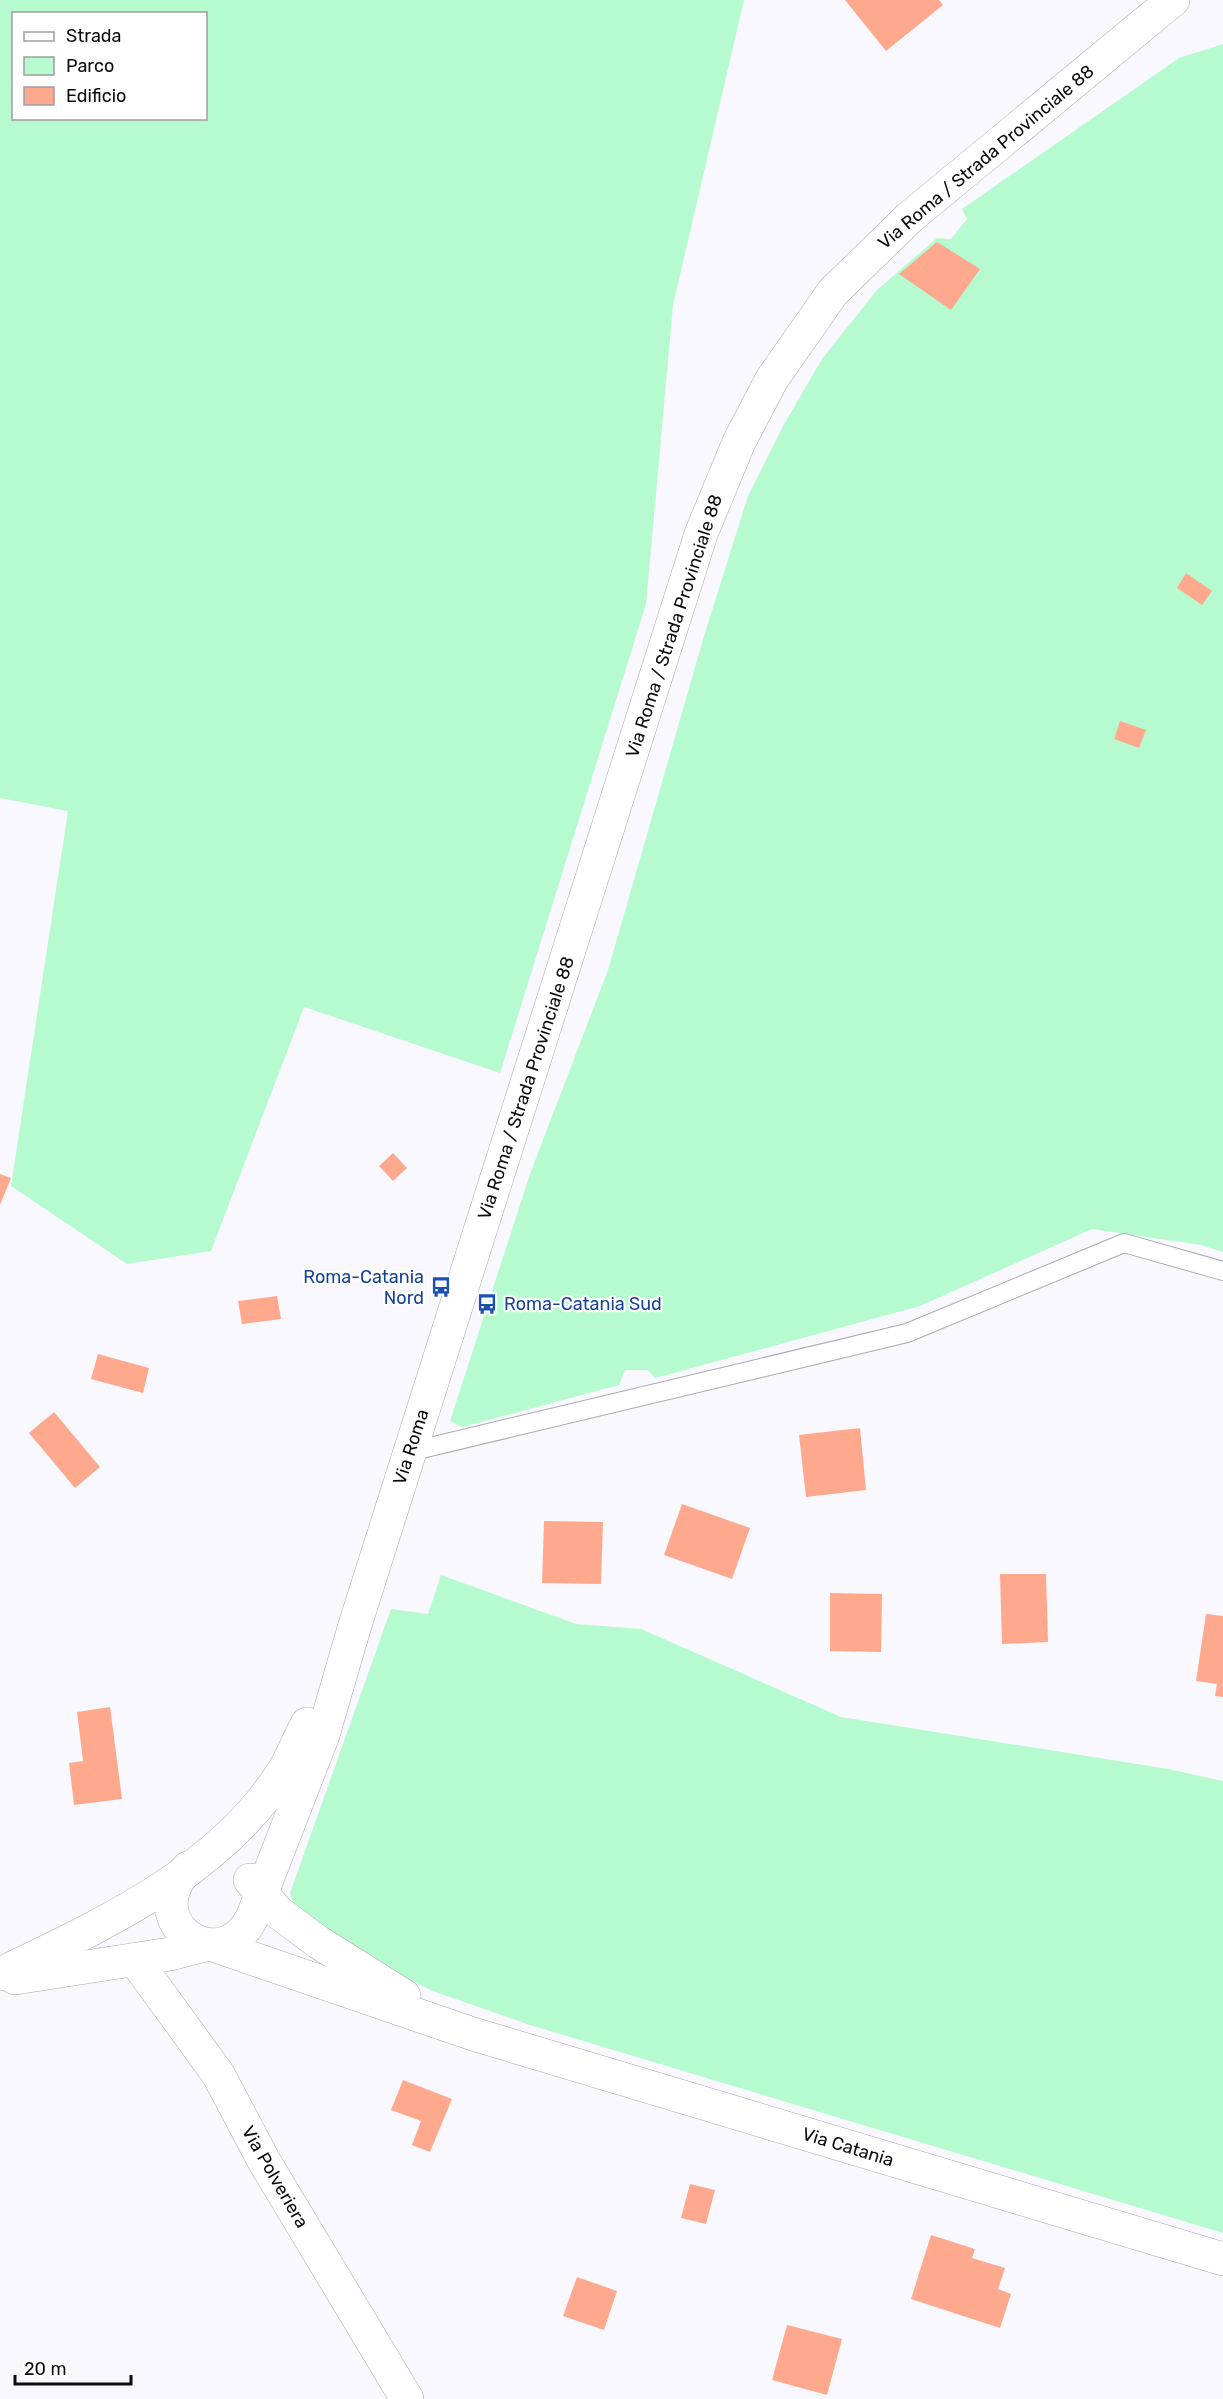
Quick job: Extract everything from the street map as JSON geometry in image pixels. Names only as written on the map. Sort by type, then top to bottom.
[{"type":"street","name":"Via Roma / Strada Provinciale 88","points":[[468,1270],[701,534],[739,442],[772,379],[833,292],[909,218],[1173,0]]},
{"type":"street","name":"Via Roma","points":[[355,1625],[468,1270]]},
{"type":"street","points":[[355,1625],[286,1766],[256,1806],[178,1878],[172,1891],[170,1905],[174,1919],[181,1931],[192,1940],[473,2034]]},
{"type":"street","points":[[0,1980],[135,1960],[230,1942],[249,1926],[256,1896],[323,1735],[355,1625]]},
{"type":"street","points":[[0,1974],[130,1909],[194,1865],[215,1860],[229,1863],[241,1870],[256,1896],[371,1978],[473,2034]]},
{"type":"street","name":"Via Polveriera","points":[[135,1960],[218,2074],[264,2161],[407,2399]]},
{"type":"street","name":"Via Catania","points":[[473,2034],[1223,2259]]},
{"type":"lane","points":[[410,1452],[907,1333],[1124,1243],[1223,1270]]},
{"type":"green space","points":[[0,0],[744,0],[673,305],[646,604],[500,1073],[304,1007],[211,1251],[127,1264],[11,1186],[68,811],[0,798]]},
{"type":"green space","points":[[1223,44],[1223,1252],[1201,1245],[1092,1229],[920,1306],[655,1378],[648,1370],[625,1370],[619,1385],[462,1427],[450,1421],[530,1174],[608,970],[704,636],[748,496],[783,426],[822,359],[877,290],[937,238],[951,239],[967,219],[962,209],[1179,58]]},
{"type":"green space","points":[[441,1575],[576,1624],[641,1629],[841,1717],[1168,1769],[1223,1781],[1223,2233],[530,2025],[430,1990],[358,1954],[294,1906],[290,1893],[391,1609],[428,1614]]},
{"type":"building","points":[[845,0],[939,0],[943,5],[886,51]]},
{"type":"building","points":[[937,242],[980,269],[951,310],[899,274]]},
{"type":"building","points":[[1186,573],[1212,591],[1202,605],[1177,588]]},
{"type":"building","points":[[1120,721],[1146,730],[1139,748],[1114,739]]},
{"type":"building","points":[[393,1153],[407,1168],[393,1181],[379,1166]]},
{"type":"building","points":[[0,1174],[11,1178],[0,1205]]},
{"type":"building","points":[[277,1296],[281,1319],[242,1324],[238,1301]]},
{"type":"building","points":[[98,1354],[149,1368],[143,1393],[91,1379]]},
{"type":"building","points":[[54,1412],[100,1467],[75,1488],[29,1433]]},
{"type":"building","points":[[860,1428],[866,1490],[806,1497],[799,1435]]},
{"type":"building","points":[[682,1504],[750,1528],[732,1579],[664,1555]]},
{"type":"building","points":[[544,1521],[603,1522],[601,1584],[542,1583]]},
{"type":"building","points":[[1000,1574],[1046,1574],[1048,1642],[1002,1644]]},
{"type":"building","points":[[830,1593],[882,1594],[881,1652],[830,1651]]},
{"type":"building","points":[[1206,1614],[1223,1616],[1223,1697],[1215,1696],[1217,1684],[1196,1681]]},
{"type":"building","points":[[110,1707],[122,1799],[74,1805],[69,1763],[83,1761],[77,1712]]},
{"type":"building","points":[[403,2080],[452,2099],[430,2152],[412,2145],[421,2121],[391,2110]]},
{"type":"building","points":[[690,2184],[715,2190],[706,2224],[681,2218]]},
{"type":"building","points":[[931,2235],[975,2249],[972,2258],[1005,2268],[998,2289],[1011,2294],[1000,2328],[911,2299]]},
{"type":"building","points":[[577,2277],[617,2291],[604,2330],[563,2316]]},
{"type":"building","points":[[787,2325],[842,2339],[827,2395],[772,2380]]},
{"type":"place","name":"Roma-Catania Nord","points":[[441,1287]]},
{"type":"place","name":"Roma-Catania Sud","points":[[487,1304]]}]
